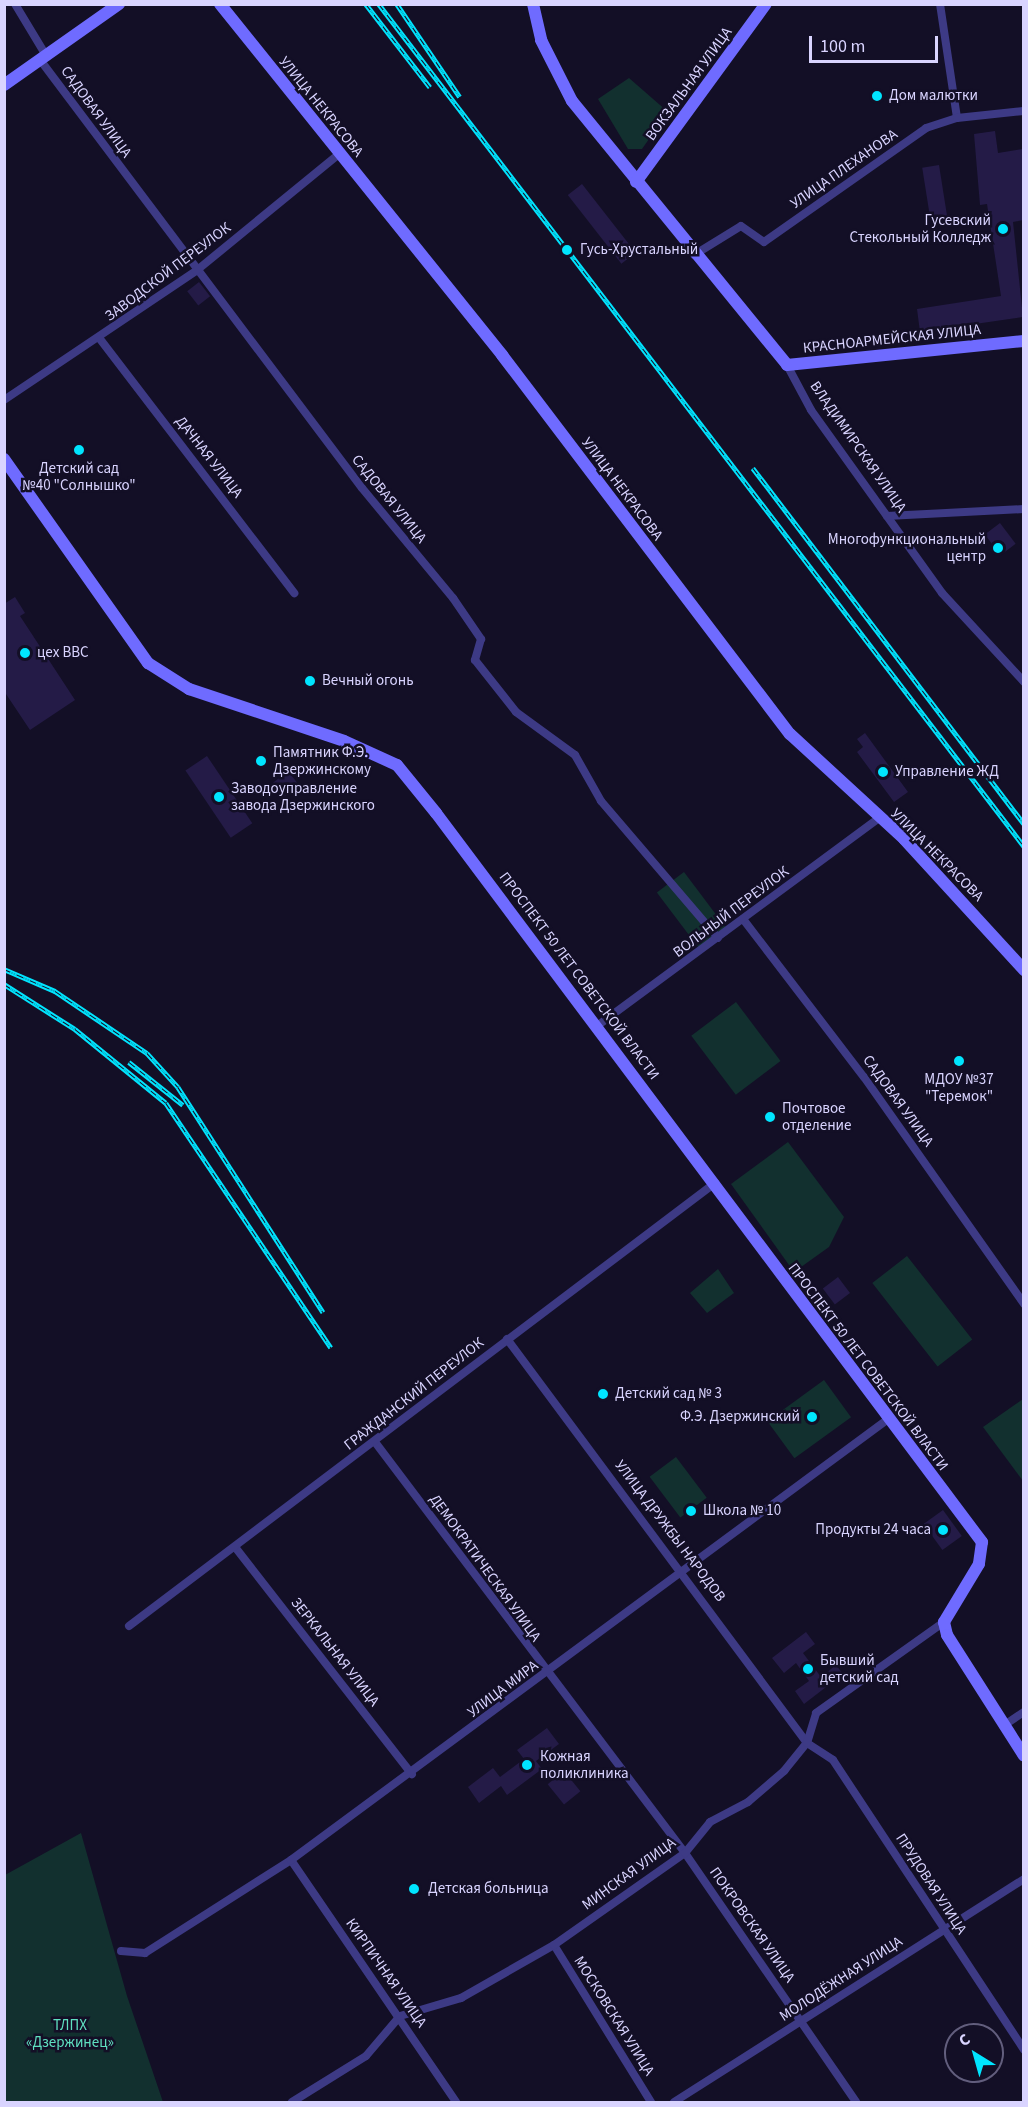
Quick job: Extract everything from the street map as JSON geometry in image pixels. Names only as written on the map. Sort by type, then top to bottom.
[{"type":"main road","points":[[4,85],[119,4]]},
{"type":"main road","name":"УЛИЦА НЕКРАСОВА","points":[[220,4],[502,355],[790,734],[879,818],[1023,970]]},
{"type":"main road","points":[[533,4],[541,40],[572,101],[694,255]]},
{"type":"main road","name":"ВОКЗАЛЬНАЯ УЛИЦА","points":[[636,182],[766,4]]},
{"type":"main road","name":"КРАСНОАРМЕЙСКАЯ УЛИЦА","points":[[694,255],[787,364],[1023,341]]},
{"type":"main road","name":"ПРОСПЕКТ 50 ЛЕТ СОВЕТСКОЙ ВЛАСТИ","points":[[4,459],[148,663],[189,689],[344,741],[397,765],[597,1026],[982,1542],[979,1564],[945,1628]]},
{"type":"main road","points":[[945,1628],[1023,1756]]},
{"type":"street","name":"САДОВАЯ УЛИЦА","points":[[15,4],[44,59],[196,271],[453,598],[481,639],[476,660],[482,668],[516,712],[575,755],[601,801],[718,938]]},
{"type":"street","points":[[940,4],[957,118]]},
{"type":"street","name":"УЛИЦА ПЛЕХАНОВА","points":[[694,255],[741,226],[764,242],[926,128],[957,118],[1023,111]]},
{"type":"street","name":"ЗАВОДСКОЙ ПЕРЕУЛОК","points":[[4,400],[100,339],[196,271],[339,154]]},
{"type":"street","name":"ДАЧНАЯ УЛИЦА","points":[[100,339],[294,593]]},
{"type":"street","name":"ВЛАДИМИРСКАЯ УЛИЦА","points":[[787,364],[811,410],[942,592],[1023,682]]},
{"type":"street","points":[[887,516],[1023,509]]},
{"type":"street","name":"ВОЛЬНЫЙ ПЕРЕУЛОК","points":[[597,1026],[879,818]]},
{"type":"street","name":"САДОВАЯ УЛИЦА","points":[[743,919],[864,1077],[1023,1304]]},
{"type":"street","name":"ГРАЖДАНСКИЙ ПЕРЕУЛОК","points":[[129,1626],[715,1183]]},
{"type":"street","name":"УЛИЦА ДРУЖБЫ НАРОДОВ","points":[[507,1339],[685,1573],[807,1743]]},
{"type":"street","name":"УЛИЦА МИРА","points":[[121,1951],[145,1953],[291,1860],[685,1573],[888,1419]]},
{"type":"street","name":"ДЕМОКРАТИЧЕСКАЯ УЛИЦА","points":[[375,1442],[546,1673],[685,1853]]},
{"type":"street","name":"ЗЕРКАЛЬНАЯ УЛИЦА","points":[[235,1546],[412,1774]]},
{"type":"street","name":"МИНСКАЯ УЛИЦА","points":[[400,2016],[461,1998],[554,1945],[685,1853],[710,1822],[748,1802],[807,1743],[816,1713],[945,1628]]},
{"type":"street","points":[[1004,1726],[1023,1712]]},
{"type":"street","name":"ПРУДОВАЯ УЛИЦА","points":[[807,1743],[833,1760],[1023,2050]]},
{"type":"street","name":"ПОКРОВСКАЯ УЛИЦА","points":[[685,1853],[804,2021],[856,2103]]},
{"type":"street","name":"КИРПИЧНАЯ УЛИЦА","points":[[291,1860],[400,2016],[456,2103]]},
{"type":"street","name":"МОЛОДЁЖНАЯ УЛИЦА","points":[[674,2103],[804,2021],[943,1928],[1023,1880]]},
{"type":"street","name":"МОСКОВСКАЯ УЛИЦА","points":[[554,1945],[651,2103]]},
{"type":"street","points":[[292,2103],[366,2056],[400,2016]]},
{"type":"green space","points":[[629,78],[668,112],[642,149],[628,149],[598,99]]},
{"type":"green space","points":[[684,872],[726,928],[699,948],[657,892]]},
{"type":"green space","points":[[736,1002],[781,1061],[736,1095],[691,1036]]},
{"type":"green space","points":[[788,1142],[844,1217],[829,1247],[794,1272],[731,1184]]},
{"type":"green space","points":[[907,1256],[972,1340],[938,1367],[872,1283]]},
{"type":"green space","points":[[718,1269],[734,1293],[707,1313],[690,1293]]},
{"type":"green space","points":[[824,1380],[851,1417],[794,1458],[767,1421]]},
{"type":"green space","points":[[1024,1399],[1023,1481],[983,1427]]},
{"type":"green space","points":[[676,1457],[707,1498],[680,1518],[650,1477]]},
{"type":"green space","name":"ТЛПХ «Дзержинец»","points":[[81,1833],[127,1996],[163,2102],[5,2102],[5,1875]]},
{"type":"building","name":"Гусевский Стекольный Колледж","points":[[995,131],[998,153],[1023,149],[1023,220],[1013,222],[1023,317],[920,332],[917,309],[1001,296],[987,204],[980,205],[974,134]]},
{"type":"building","points":[[939,165],[947,216],[930,219],[922,168]]},
{"type":"building","name":"Гусь-Хрустальный","points":[[582,184],[636,253],[621,264],[568,195]]},
{"type":"building","points":[[199,282],[210,296],[198,305],[187,291]]},
{"type":"building","points":[[1000,523],[1016,544],[1000,555],[985,534]]},
{"type":"building","name":"цех ВВС","points":[[15,597],[25,613],[20,616],[75,700],[30,730],[4,691],[4,604]]},
{"type":"building","name":"Управление ЖД","points":[[865,733],[908,792],[894,802],[857,752],[863,747],[857,739]]},
{"type":"building","name":"Заводоуправление завода Дзержинского","points":[[207,756],[252,823],[231,838],[185,771]]},
{"type":"building","points":[[288,771],[299,785],[283,798],[271,784]]},
{"type":"building","points":[[838,1277],[850,1293],[835,1304],[823,1288]]},
{"type":"building","name":"Продукты 24 часа","points":[[943,1510],[962,1536],[942,1550],[924,1524]]},
{"type":"building","name":"Бывший детский сад","points":[[806,1632],[815,1644],[803,1653],[821,1677],[836,1665],[843,1674],[804,1704],[795,1691],[809,1681],[796,1663],[784,1673],[772,1658]]},
{"type":"building","name":"Кожная поликлиника","points":[[547,1728],[559,1744],[536,1761],[542,1769],[507,1795],[501,1786],[479,1803],[468,1787],[493,1768],[500,1777],[524,1759],[517,1750]]},
{"type":"building","points":[[564,1771],[580,1791],[564,1804],[548,1784]]},
{"type":"railway","points":[[366,4],[430,87]]},
{"type":"railway","points":[[379,4],[1024,846]]},
{"type":"railway","points":[[397,4],[460,97]]},
{"type":"railway","points":[[753,468],[1024,824]]},
{"type":"railway","points":[[4,969],[55,991],[147,1053],[178,1087],[323,1312]]},
{"type":"railway","points":[[4,984],[75,1029],[166,1103],[331,1348]]},
{"type":"railway","points":[[129,1062],[183,1105]]},
{"type":"place","name":"Дом малютки","points":[[877,96]]},
{"type":"place","name":"Гусевский Стекольный Колледж","points":[[1003,229]]},
{"type":"place","name":"Гусь-Хрустальный","points":[[567,250]]},
{"type":"place","name":"Детский сад №40 \"Солнышко\"","points":[[79,450]]},
{"type":"place","name":"Многофункциональный центр","points":[[998,548]]},
{"type":"place","name":"цех ВВС","points":[[25,653]]},
{"type":"place","name":"Вечный огонь","points":[[310,681]]},
{"type":"place","name":"Памятник Ф.Э. Дзержинскому","points":[[261,761]]},
{"type":"place","name":"Управление ЖД","points":[[883,772]]},
{"type":"place","name":"Заводоуправление завода Дзержинского","points":[[219,797]]},
{"type":"place","name":"МДОУ №37 \"Теремок\"","points":[[959,1061]]},
{"type":"place","name":"Почтовое отделение","points":[[770,1117]]},
{"type":"place","name":"Детский сад № 3","points":[[603,1394]]},
{"type":"place","name":"Ф.Э. Дзержинский","points":[[812,1417]]},
{"type":"place","name":"Школа № 10","points":[[691,1511]]},
{"type":"place","name":"Продукты 24 часа","points":[[943,1530]]},
{"type":"place","name":"Бывший детский сад","points":[[808,1669]]},
{"type":"place","name":"Кожная поликлиника","points":[[527,1765]]},
{"type":"place","name":"Детская больница","points":[[414,1889]]}]
